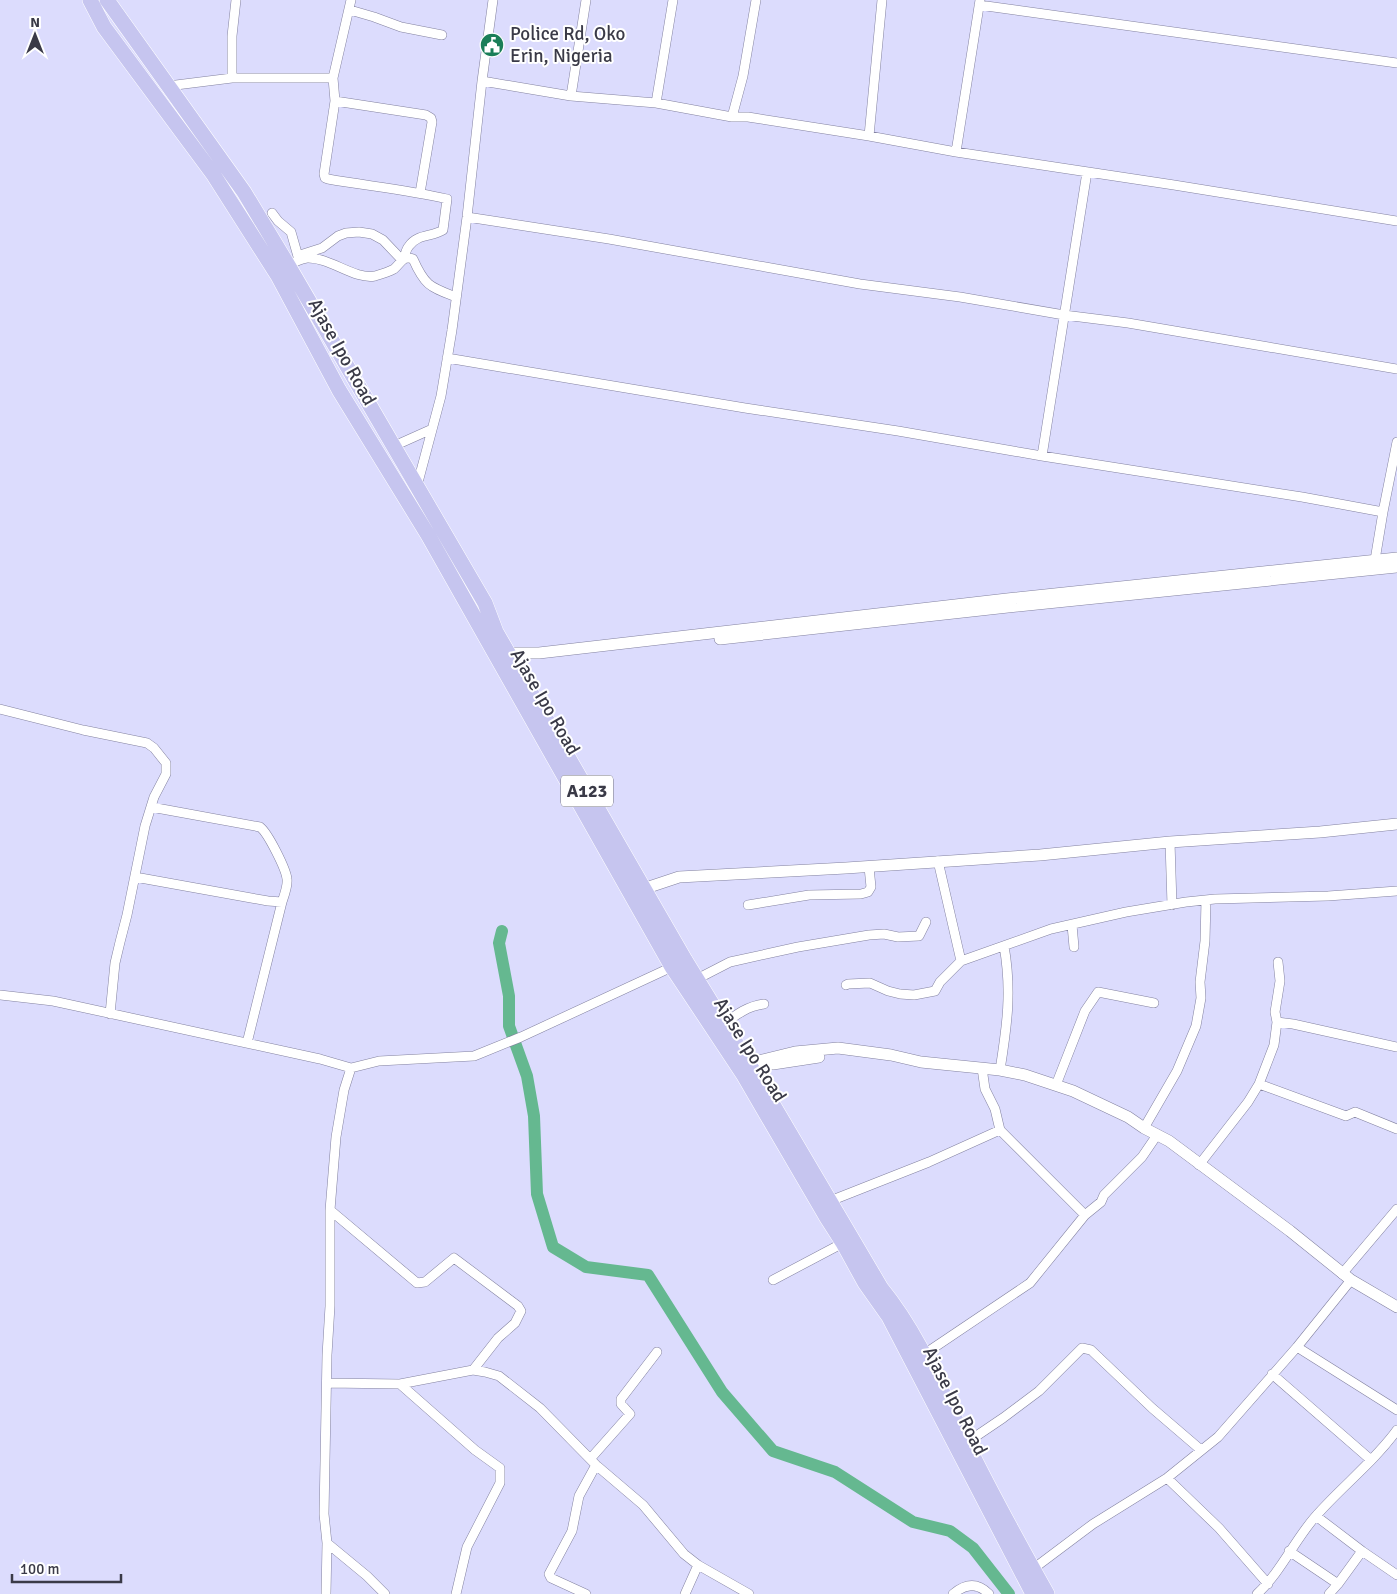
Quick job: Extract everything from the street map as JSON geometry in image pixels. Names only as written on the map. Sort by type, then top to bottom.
[{"type":"highway","name":"Ajase Ipo Road","points":[[90,0],[104,27],[225,192],[278,276],[338,390],[428,535],[678,963],[830,1201],[881,1288],[895,1305],[923,1355],[946,1413],[1032,1592]]},
{"type":"highway","name":"Ajase Ipo Road","points":[[107,0],[295,260],[394,446],[485,603],[496,632],[644,889],[678,963],[697,980],[724,1024],[745,1068],[827,1218],[865,1283],[889,1317],[946,1413],[966,1442],[1046,1594]]},
{"type":"highway","points":[[225,192],[238,183]]},
{"type":"street","points":[[232,78],[232,36],[236,0]]},
{"type":"street","points":[[295,260],[310,258],[341,266],[362,275],[383,274],[393,269],[403,259],[408,246],[420,237],[443,230],[447,199],[325,178],[324,174],[335,101],[333,78],[351,0]]},
{"type":"street","points":[[417,486],[441,396],[447,358],[467,217],[493,0]]},
{"type":"street","points":[[571,96],[586,0]]},
{"type":"street","points":[[656,103],[673,0]]},
{"type":"street","points":[[732,117],[743,76],[756,0]]},
{"type":"street","points":[[869,136],[882,0]]},
{"type":"street","points":[[956,152],[979,3],[1397,63]]},
{"type":"street","points":[[350,10],[401,27],[442,35]]},
{"type":"street","points":[[168,86],[232,78],[333,78]]},
{"type":"street","points":[[482,81],[571,96],[656,103],[732,117],[748,116],[956,152],[1397,221]]},
{"type":"street","points":[[335,101],[426,115],[431,118],[432,122],[420,193]]},
{"type":"street","points":[[1042,456],[1088,172]]},
{"type":"street","points":[[272,213],[291,232],[295,260]]},
{"type":"street","points":[[467,217],[609,239],[860,284],[960,297],[1064,315],[1128,323],[1397,369]]},
{"type":"street","points":[[295,260],[322,248],[338,236],[346,233],[372,234],[383,240],[403,259],[413,259],[426,283],[432,288],[456,297]]},
{"type":"street","points":[[447,358],[1302,497],[1382,512]]},
{"type":"street","points":[[394,446],[432,429]]},
{"type":"street","points":[[1379,564],[1382,512],[1397,442]]},
{"type":"street","points":[[518,670],[530,660],[544,657],[1379,564],[1397,558]]},
{"type":"street","points":[[509,653],[535,654],[991,600],[1355,563],[1397,567]]},
{"type":"street","points":[[0,710],[147,743],[164,759],[167,770],[154,796],[145,826],[116,963],[110,1014]]},
{"type":"street","points":[[151,807],[260,827],[266,831],[287,880],[247,1043]]},
{"type":"street","points":[[644,889],[679,877],[1040,855],[1170,842],[1320,832],[1397,824]]},
{"type":"street","points":[[1170,842],[1172,905]]},
{"type":"street","points":[[938,861],[961,961]]},
{"type":"street","points":[[748,905],[809,895],[861,894],[868,892],[871,887],[869,866]]},
{"type":"street","points":[[135,877],[282,902]]},
{"type":"street","points":[[846,986],[848,984],[870,983],[900,994],[926,994],[935,991],[940,982],[961,961],[1051,929],[1126,912],[1206,900],[1328,896],[1397,891]]},
{"type":"street","points":[[1144,1128],[1177,1071],[1196,1026],[1201,998],[1200,982],[1206,900]]},
{"type":"street","points":[[697,980],[730,962],[798,947],[869,935],[919,936],[926,922]]},
{"type":"street","points":[[1072,925],[1074,947]]},
{"type":"street","points":[[1000,1070],[1008,1020],[1008,969],[1004,946]]},
{"type":"street","points":[[1199,1165],[1248,1102],[1259,1084],[1274,1045],[1277,1022],[1275,1012],[1280,981],[1278,962]]},
{"type":"street","points":[[0,995],[53,1001],[320,1059],[351,1068],[380,1061],[474,1056],[521,1037],[678,963]]},
{"type":"street","points":[[1056,1085],[1085,1011],[1098,992],[1154,1003]]},
{"type":"street","points":[[724,1024],[753,1005],[764,1004]]},
{"type":"street","points":[[1277,1022],[1397,1047]]},
{"type":"street","points":[[745,1068],[818,1057],[891,1055],[921,1062],[1000,1070],[1025,1075],[1073,1091],[1128,1117],[1169,1141],[1284,1226],[1347,1277],[1397,1307]]},
{"type":"street","points":[[326,1594],[327,1543],[324,1514],[330,1306],[330,1210],[336,1137],[344,1090],[351,1068]]},
{"type":"street","points":[[982,1068],[985,1089],[994,1109],[1000,1130],[1085,1215]]},
{"type":"street","points":[[1259,1084],[1346,1116],[1355,1112],[1397,1129]]},
{"type":"street","points":[[830,1201],[928,1162],[1000,1130]]},
{"type":"street","points":[[923,1355],[1030,1283],[1085,1215],[1101,1202],[1104,1195],[1142,1157],[1157,1135]]},
{"type":"street","points":[[1033,1569],[1093,1524],[1167,1478],[1218,1437],[1296,1347],[1397,1209]]},
{"type":"street","points":[[330,1210],[416,1283],[425,1282],[454,1258],[518,1306],[521,1311],[515,1323],[498,1338],[473,1370]]},
{"type":"street","points":[[773,1280],[843,1243]]},
{"type":"street","points":[[1296,1347],[1397,1410]]},
{"type":"street","points":[[966,1442],[1040,1391],[1082,1348],[1091,1350],[1152,1408],[1200,1450]]},
{"type":"street","points":[[586,1594],[551,1578],[549,1574],[572,1531],[580,1496],[594,1462],[630,1414],[621,1404],[621,1399],[657,1352]]},
{"type":"street","points":[[327,1383],[400,1384],[473,1370],[499,1376],[540,1408],[594,1462],[644,1506],[684,1554],[698,1565],[749,1594]]},
{"type":"street","points":[[1272,1374],[1371,1460]]},
{"type":"street","points":[[400,1384],[475,1450],[500,1468],[500,1483],[467,1548],[456,1594]]},
{"type":"street","points":[[1257,1594],[1268,1584],[1289,1551],[1316,1516],[1387,1444],[1397,1430]]},
{"type":"street","points":[[1167,1478],[1219,1528],[1268,1584]]},
{"type":"street","points":[[1316,1516],[1397,1575]]},
{"type":"street","points":[[327,1543],[367,1576],[385,1594]]},
{"type":"street","points":[[1289,1551],[1338,1584]]},
{"type":"street","points":[[1329,1594],[1362,1551]]},
{"type":"street","points":[[685,1594],[698,1565]]},
{"type":"street","points":[[953,1594],[961,1587],[970,1586],[983,1588],[989,1594]]},
{"type":"waterway","points":[[502,931],[499,943],[509,996],[509,1026],[527,1076],[534,1116],[537,1194],[553,1247],[586,1267],[648,1275],[722,1392],[773,1451],[835,1472],[913,1522],[950,1531],[973,1548],[1009,1594]]},
{"type":"place","name":"Police Rd, Oko Erin, Nigeria","points":[[492,45]]}]
